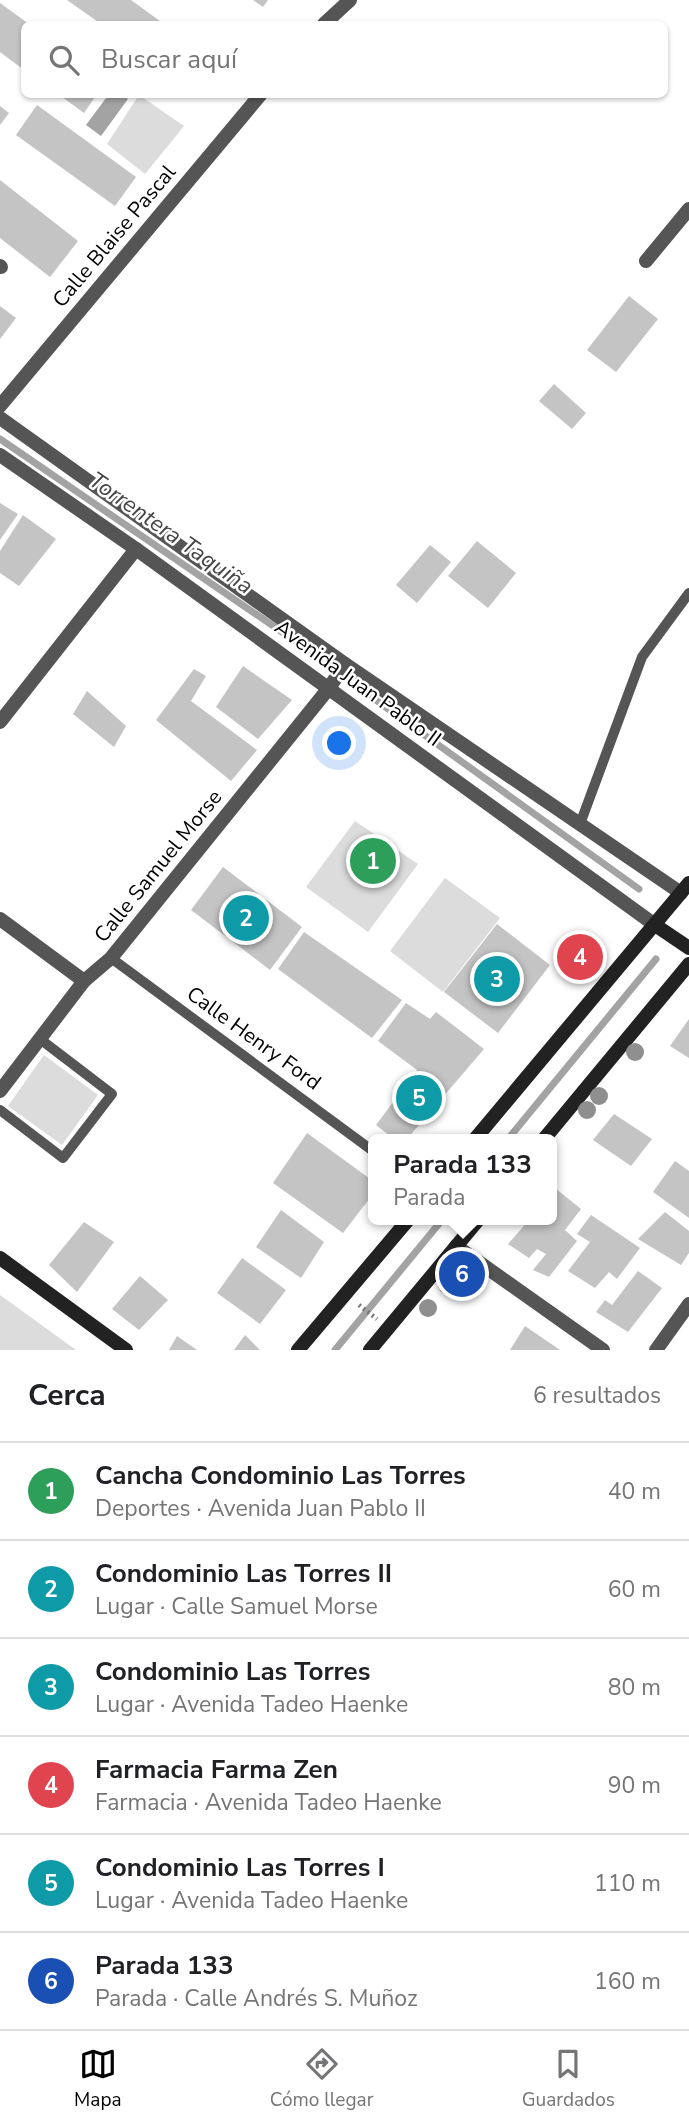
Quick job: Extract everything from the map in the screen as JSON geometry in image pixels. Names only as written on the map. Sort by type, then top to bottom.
[{"type":"main road","points":[[479,1134],[655,925],[686,892]]},
{"type":"main road","name":"Avenida Juan Pablo II","points":[[655,925],[689,948]]},
{"type":"main road","points":[[548,1134],[689,964]]},
{"type":"main road","points":[[298,1350],[404,1225]]},
{"type":"main road","points":[[370,1350],[474,1225]]},
{"type":"main road","points":[[0,1258],[126,1350]]},
{"type":"street","points":[[327,21],[350,0]]},
{"type":"street","name":"Calle Blaise Pascal","points":[[0,406],[258,98]]},
{"type":"street","points":[[646,261],[689,209]]},
{"type":"street","name":"Avenida Juan Pablo II","points":[[0,418],[345,664],[580,824],[686,892]]},
{"type":"street","name":"Avenida Juan Pablo II","points":[[0,455],[136,549],[655,925]]},
{"type":"street","points":[[0,722],[136,549]]},
{"type":"street","name":"Calle Samuel Morse","points":[[0,1091],[84,981],[111,958],[329,688],[345,664]]},
{"type":"street","points":[[0,919],[84,981]]},
{"type":"street","points":[[456,1247],[603,1350]]},
{"type":"street","points":[[656,1350],[689,1304]]},
{"type":"lane","points":[[580,824],[642,657],[689,593]]},
{"type":"lane","name":"Calle Henry Ford","points":[[111,958],[368,1147]]},
{"type":"lane","points":[[0,1110],[63,1158],[112,1094],[40,1039]]},
{"type":"path","points":[[357,1303],[374,1317]]},
{"type":"shaded area","points":[[106,98],[128,99],[101,136],[86,125]]},
{"type":"shaded area","points":[[137,98],[143,98],[184,126],[145,174],[107,144]]},
{"type":"shaded area","points":[[355,821],[418,864],[368,932],[306,887]]},
{"type":"shaded area","points":[[445,878],[500,918],[443,992],[390,951]]},
{"type":"shaded area","points":[[44,1055],[98,1095],[62,1145],[8,1106]]},
{"type":"shaded area","points":[[0,1295],[76,1350],[0,1350]]},
{"type":"building","points":[[67,0],[131,0],[160,21],[97,21]]},
{"type":"building","points":[[253,0],[268,0],[263,7]]},
{"type":"building","points":[[0,3],[25,21],[21,21],[21,68],[0,52]]},
{"type":"building","points":[[63,98],[94,98],[84,113]]},
{"type":"building","points":[[37,105],[136,177],[115,206],[16,135]]},
{"type":"building","points":[[0,106],[9,113],[0,125]]},
{"type":"building","points":[[0,180],[78,241],[50,277],[0,238]]},
{"type":"building","points":[[629,296],[658,319],[616,372],[587,350]]},
{"type":"building","points":[[0,306],[16,318],[0,339]]},
{"type":"building","points":[[554,384],[586,413],[572,429],[539,401]]},
{"type":"building","points":[[0,503],[18,514],[0,540]]},
{"type":"building","points":[[23,515],[56,539],[19,586],[0,573],[0,551]]},
{"type":"building","points":[[477,541],[516,573],[488,608],[448,576]]},
{"type":"building","points":[[430,545],[451,562],[417,603],[396,585]]},
{"type":"building","points":[[243,666],[292,700],[258,739],[216,707]]},
{"type":"building","points":[[194,669],[206,676],[191,701],[257,750],[231,781],[156,720]]},
{"type":"building","points":[[87,691],[126,726],[114,747],[73,714]]},
{"type":"building","points":[[223,867],[302,927],[270,970],[191,910]]},
{"type":"building","points":[[497,924],[550,965],[498,1033],[444,992]]},
{"type":"building","points":[[304,932],[402,1000],[372,1038],[278,969]]},
{"type":"building","points":[[406,1003],[430,1019],[436,1012],[484,1049],[411,1134],[388,1134],[376,1125],[417,1070],[378,1041]]},
{"type":"building","points":[[689,1019],[689,1058],[670,1046]]},
{"type":"building","points":[[614,1114],[652,1139],[631,1166],[593,1140]]},
{"type":"building","points":[[307,1133],[368,1177],[368,1200],[343,1233],[273,1183]]},
{"type":"building","points":[[675,1161],[689,1171],[689,1218],[653,1192]]},
{"type":"building","points":[[557,1190],[581,1209],[565,1230],[577,1241],[549,1277],[533,1270],[546,1254],[537,1249],[529,1258],[508,1244],[525,1225],[557,1225]]},
{"type":"building","points":[[281,1210],[324,1242],[301,1278],[256,1247]]},
{"type":"building","points":[[665,1212],[689,1231],[689,1253],[681,1265],[638,1239]]},
{"type":"building","points":[[591,1215],[640,1248],[617,1279],[609,1272],[595,1288],[568,1271],[590,1242],[577,1234]]},
{"type":"building","points":[[84,1222],[114,1242],[77,1292],[49,1265]]},
{"type":"building","points":[[242,1258],[286,1290],[260,1324],[217,1293]]},
{"type":"building","points":[[638,1271],[662,1288],[628,1332],[596,1312],[605,1300],[612,1305]]},
{"type":"building","points":[[140,1276],[168,1300],[139,1330],[112,1309]]},
{"type":"building","points":[[525,1326],[560,1350],[510,1350]]},
{"type":"building","points":[[245,1335],[260,1350],[234,1350]]},
{"type":"building","points":[[177,1336],[197,1350],[169,1350]]},
{"type":"waterway","name":"Torrentera Taquiña","points":[[0,439],[320,658]]},
{"type":"waterway","name":"Torrentera Taquiña","points":[[359,688],[639,889]]},
{"type":"waterway","points":[[512,1134],[656,959]]},
{"type":"waterway","points":[[335,1350],[438,1225]]},
{"type":"place","name":"Cancha Condominio Las Torres","points":[[373,861]]},
{"type":"place","name":"Condominio Las Torres II","points":[[246,918]]},
{"type":"place","name":"Farmacia Farma Zen","points":[[580,957]]},
{"type":"place","name":"Condominio Las Torres","points":[[497,979]]},
{"type":"place","name":"Condominio Las Torres I","points":[[419,1098]]},
{"type":"place","name":"Parada 133","points":[[462,1274]]}]
